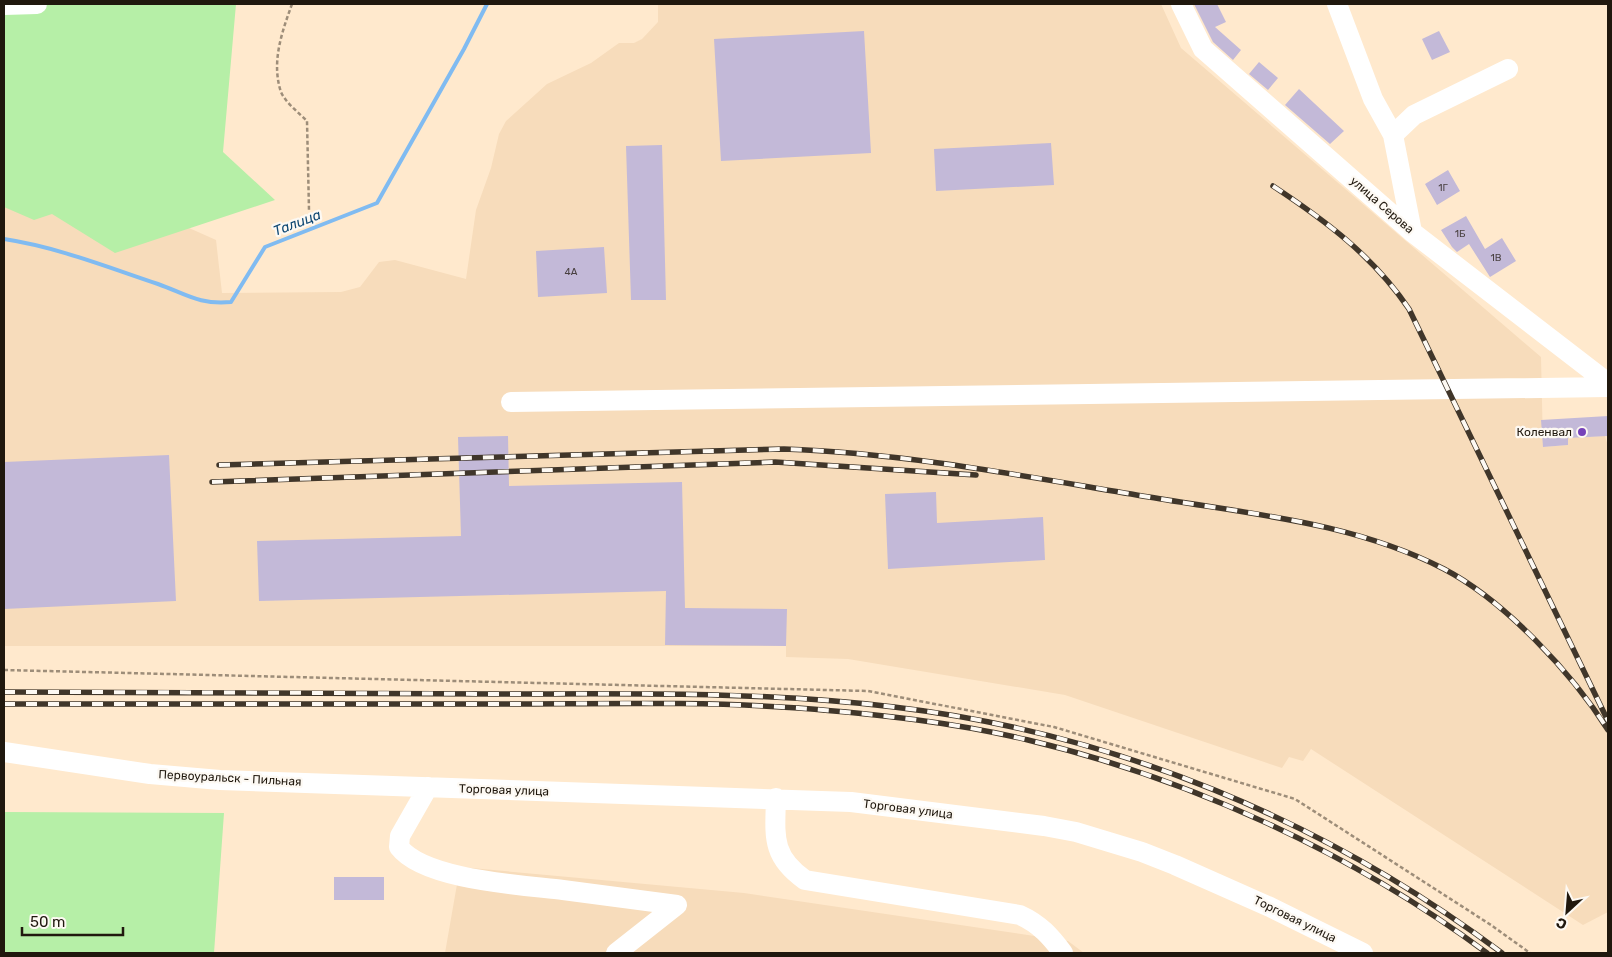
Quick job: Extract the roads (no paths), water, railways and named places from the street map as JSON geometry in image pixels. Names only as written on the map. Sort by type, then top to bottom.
[{"type":"street","points":[[4,5],[37,4]]},
{"type":"street","name":"улица Серова","points":[[1181,4],[1202,49],[1412,232],[1608,383]]},
{"type":"street","points":[[1337,4],[1373,99],[1393,134],[1412,232]]},
{"type":"street","points":[[1393,134],[1414,115],[1508,69]]},
{"type":"street","points":[[511,402],[1608,387]]},
{"type":"street","name":"Первоуральск - Пильная","points":[[4,752],[184,777],[428,787]]},
{"type":"street","points":[[428,787],[400,836],[399,847],[405,855],[422,864],[477,879],[677,905],[616,953]]},
{"type":"street","name":"Торговая улица","points":[[428,787],[776,798],[906,808],[1076,832],[1142,852],[1201,876],[1363,953]]},
{"type":"street","points":[[776,798],[775,836],[778,850],[788,866],[805,880],[1020,916],[1033,921],[1045,931],[1063,953]]},
{"type":"waterway","name":"Талица","points":[[4,239],[82,258],[201,300],[231,302],[265,247],[377,203],[464,49],[487,4]]},
{"type":"railway","points":[[1273,186],[1330,226],[1364,256],[1380,272],[1409,309],[1608,721]]},
{"type":"railway","points":[[219,465],[784,449],[830,451],[967,467],[1300,522],[1374,540],[1444,569],[1467,583],[1513,619],[1535,640],[1576,685],[1608,730]]},
{"type":"railway","points":[[212,482],[775,462],[976,475]]},
{"type":"railway","points":[[4,692],[695,694],[844,702],[894,707],[976,720],[1057,738],[1137,761],[1214,790],[1290,824],[1363,862],[1434,905],[1502,953]]},
{"type":"railway","points":[[4,704],[721,704],[856,713],[971,728],[1089,756],[1209,798],[1325,852],[1381,883],[1487,953]]},
{"type":"place","name":"Коленвал","points":[[1582,432]]}]
